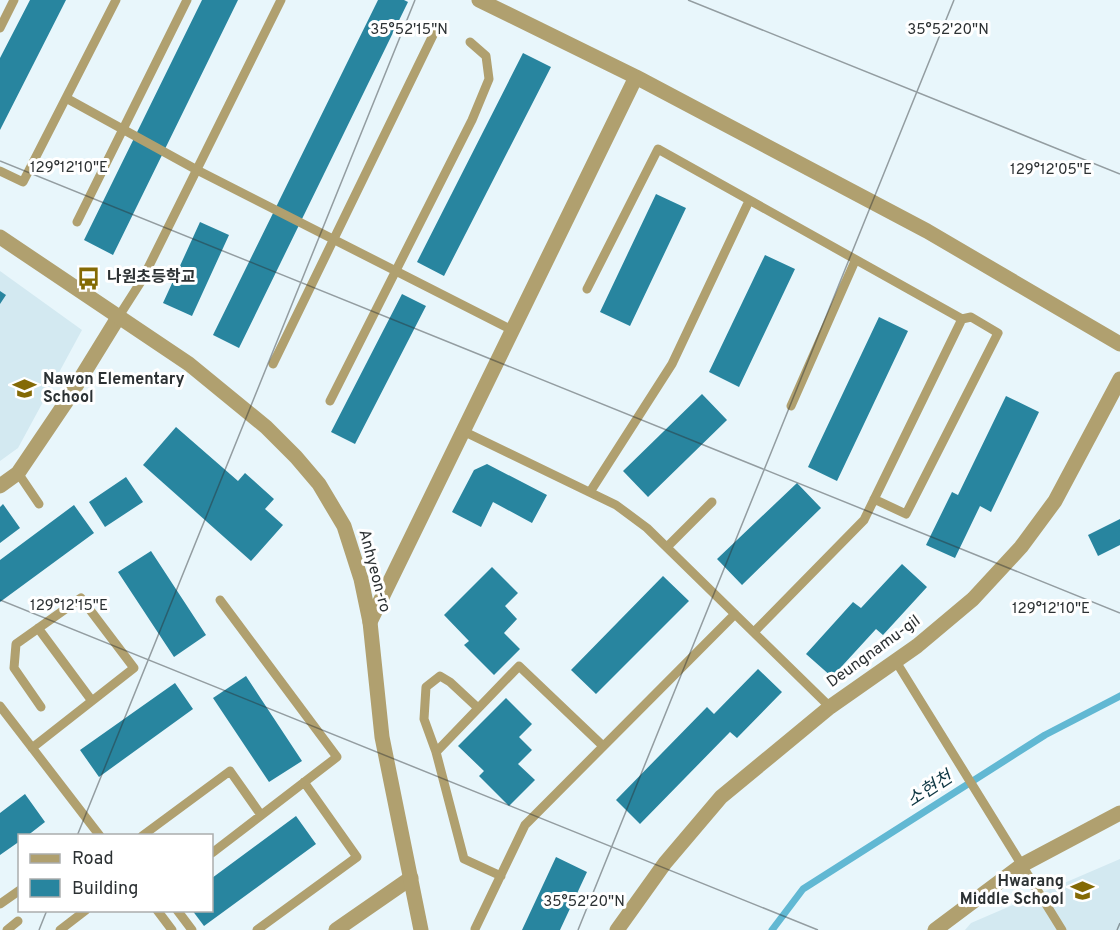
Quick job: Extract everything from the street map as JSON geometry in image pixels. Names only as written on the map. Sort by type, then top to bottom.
[{"type":"street","points":[[479,0],[636,77],[927,231],[1120,344]]},
{"type":"street","points":[[370,622],[636,77]]},
{"type":"street","name":"Anhyeon-ro","points":[[0,237],[189,364],[266,427],[319,484],[344,526],[361,579],[370,622],[382,737],[421,930]]},
{"type":"street","points":[[0,486],[18,473],[66,402],[119,316]]},
{"type":"street","name":"Deungnamu-gil","points":[[617,930],[665,863],[721,797],[830,707],[917,645],[973,599],[1021,547],[1054,501],[1120,379]]},
{"type":"street","points":[[935,930],[1022,866],[1120,813]]},
{"type":"street","points":[[336,930],[411,878]]},
{"type":"lane","points":[[0,28],[14,0]]},
{"type":"lane","points":[[0,171],[23,182],[116,0]]},
{"type":"lane","points":[[77,222],[187,0]]},
{"type":"lane","points":[[119,316],[142,280],[281,0]]},
{"type":"lane","points":[[273,364],[436,29]]},
{"type":"lane","points":[[330,401],[472,120],[489,79],[486,56],[470,42]]},
{"type":"lane","points":[[66,98],[197,170],[512,330]]},
{"type":"lane","points":[[587,289],[658,149],[962,319],[971,317],[998,333],[906,514],[874,499]]},
{"type":"lane","points":[[590,492],[672,364],[749,201]]},
{"type":"lane","points":[[791,406],[855,261]]},
{"type":"lane","points":[[754,632],[864,520],[962,319]]},
{"type":"lane","points":[[463,431],[616,505],[647,528],[830,707]]},
{"type":"lane","points":[[18,473],[39,504]]},
{"type":"lane","points":[[667,547],[712,502]]},
{"type":"lane","points":[[32,748],[134,668],[81,598],[16,644],[14,668],[41,707]]},
{"type":"lane","points":[[213,852],[337,757],[220,600]]},
{"type":"lane","points":[[475,929],[525,825],[735,614]]},
{"type":"lane","points":[[38,628],[92,701]]},
{"type":"lane","points":[[895,660],[912,691],[1062,930]]},
{"type":"lane","points":[[436,752],[519,666],[603,746]]},
{"type":"lane","points":[[478,708],[450,682],[440,676],[426,687],[424,719],[436,752],[464,859],[501,876]]},
{"type":"lane","points":[[0,706],[98,834]]},
{"type":"lane","points":[[145,834],[230,771],[261,815]]},
{"type":"lane","points":[[257,930],[357,857],[304,782]]},
{"type":"lane","points":[[0,904],[18,891]]},
{"type":"lane","points":[[60,930],[83,912]]},
{"type":"lane","points":[[158,912],[172,930]]},
{"type":"lane","points":[[178,912],[192,930]]},
{"type":"lane","points":[[7,930],[18,921]]},
{"type":"shaded area","name":"Nawon Elementary School","points":[[0,271],[82,330],[18,448],[0,461]]},
{"type":"shaded area","name":"Hwarang Middle School","points":[[1120,859],[1120,930],[965,930],[971,923]]},
{"type":"building","points":[[30,0],[66,0],[0,130],[0,58]]},
{"type":"building","points":[[202,0],[238,0],[113,255],[84,240]]},
{"type":"building","points":[[378,0],[408,2],[239,348],[213,335]]},
{"type":"building","points":[[523,53],[551,67],[444,276],[417,262]]},
{"type":"building","points":[[656,194],[686,208],[630,326],[600,312]]},
{"type":"building","points":[[200,222],[229,235],[192,316],[163,303]]},
{"type":"building","points":[[765,255],[795,269],[739,387],[709,372]]},
{"type":"building","points":[[0,291],[6,295],[0,304]]},
{"type":"building","points":[[402,294],[426,306],[355,444],[331,432]]},
{"type":"building","points":[[879,317],[908,331],[837,481],[808,467]]},
{"type":"building","points":[[702,394],[727,420],[648,497],[623,471]]},
{"type":"building","points":[[1006,396],[1039,412],[991,512],[980,506],[955,558],[926,545],[952,492],[958,495]]},
{"type":"building","points":[[176,427],[238,481],[245,473],[274,499],[265,509],[283,525],[251,561],[143,465]]},
{"type":"building","points":[[487,464],[547,495],[532,523],[493,502],[481,527],[452,512],[474,470]]},
{"type":"building","points":[[126,477],[143,502],[105,527],[89,502]]},
{"type":"building","points":[[797,483],[821,508],[742,585],[717,559]]},
{"type":"building","points":[[3,504],[20,528],[0,543],[0,507]]},
{"type":"building","points":[[74,505],[94,533],[0,602],[0,560]]},
{"type":"building","points":[[1120,519],[1120,545],[1098,556],[1088,535]]},
{"type":"building","points":[[151,551],[206,635],[174,657],[118,572]]},
{"type":"building","points":[[902,564],[927,587],[883,635],[876,629],[832,677],[806,654],[853,602],[861,608]]},
{"type":"building","points":[[492,567],[518,593],[505,606],[517,619],[504,633],[520,649],[494,675],[464,645],[469,641],[444,615]]},
{"type":"building","points":[[663,576],[689,601],[596,694],[571,670]]},
{"type":"building","points":[[758,669],[782,692],[737,738],[730,732],[640,824],[616,800],[707,707],[714,714]]},
{"type":"building","points":[[246,676],[302,761],[269,782],[213,698]]},
{"type":"building","points":[[175,683],[193,709],[99,777],[80,750]]},
{"type":"building","points":[[506,698],[532,724],[519,737],[532,750],[518,764],[535,780],[509,806],[479,776],[484,771],[458,746]]},
{"type":"building","points":[[25,794],[45,822],[30,834],[18,834],[18,842],[0,855],[0,813]]},
{"type":"building","points":[[296,816],[316,844],[204,926],[194,912],[213,912],[213,877]]},
{"type":"building","points":[[556,857],[587,872],[560,930],[522,930]]},
{"type":"waterway","name":"소현천","points":[[772,930],[803,889],[1045,735],[1120,696]]},
{"type":"place","name":"나원초등학교","points":[[89,278]]},
{"type":"place","name":"Nawon Elementary School","points":[[25,389]]},
{"type":"place","name":"Hwarang Middle School","points":[[1082,891]]}]
